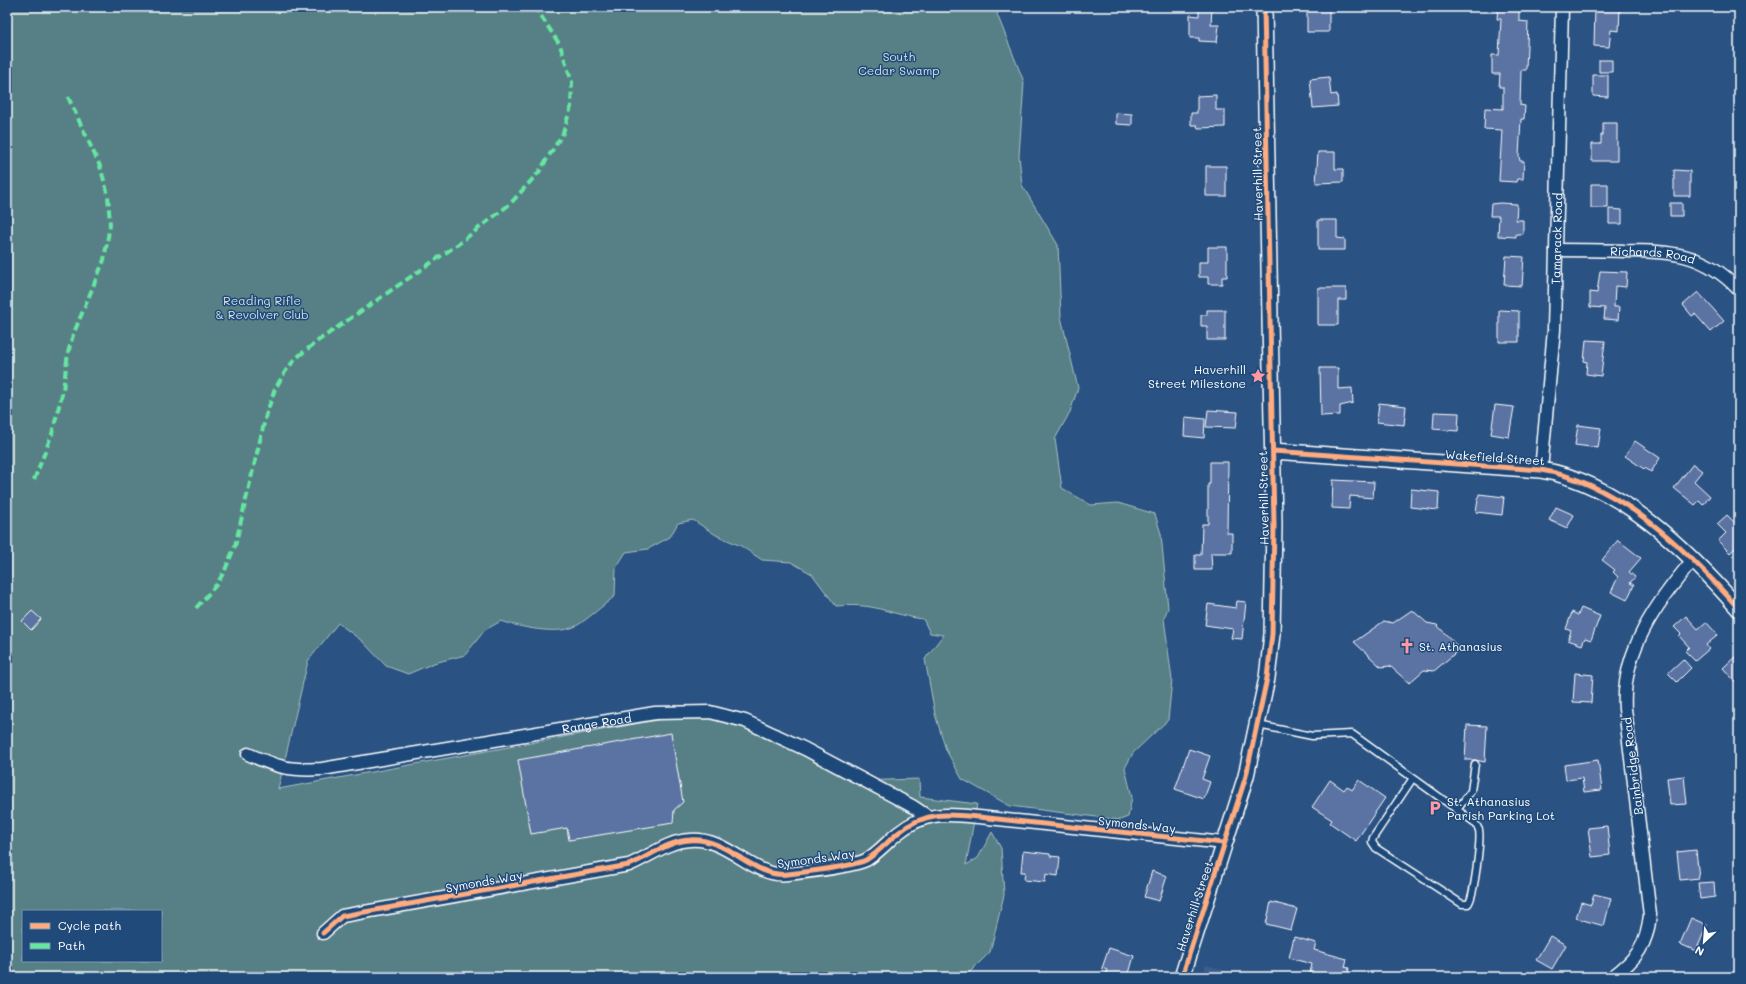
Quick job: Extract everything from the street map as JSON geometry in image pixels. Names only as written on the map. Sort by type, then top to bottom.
[{"type":"street","name":"Haverhill Street","points":[[1182,977],[1246,776],[1258,726],[1267,678],[1272,634],[1274,525],[1264,7]]},
{"type":"street","name":"Tamarack Road","points":[[1542,470],[1554,330],[1562,7]]},
{"type":"street","name":"Richards Road","points":[[1556,250],[1658,251],[1683,255],[1717,270],[1739,290]]},
{"type":"street","name":"Wakefield Street","points":[[1273,451],[1542,470],[1578,479],[1605,492],[1661,532],[1693,560],[1739,608]]},
{"type":"street","name":"Bainbridge Road","points":[[1612,977],[1628,965],[1640,951],[1647,935],[1650,915],[1625,708],[1625,686],[1635,650],[1652,611],[1667,590],[1693,560]]},
{"type":"street","name":"Range Road","points":[[248,754],[269,764],[290,770],[322,769],[655,713],[710,712],[759,727],[854,775],[927,816]]},
{"type":"street","name":"Symonds Way","points":[[322,933],[342,916],[629,865],[668,845],[689,840],[708,841],[720,845],[759,868],[775,874],[787,874],[854,864],[866,859],[910,824],[927,816],[952,814],[1224,843]]},
{"type":"lane","points":[[1258,726],[1312,736],[1352,734],[1413,778],[1476,824],[1479,831],[1471,900],[1466,905],[1376,848],[1373,844],[1373,836],[1413,778]]},
{"type":"lane","points":[[1457,810],[1471,791],[1475,764]]},
{"type":"shaded area","points":[[1206,965],[1245,977],[1202,977]]},
{"type":"green space","points":[[7,7],[1003,7],[997,14],[1024,82],[1019,156],[1022,185],[1058,245],[1061,317],[1078,388],[1070,412],[1055,439],[1062,488],[1091,505],[1118,503],[1155,514],[1161,534],[1168,608],[1164,618],[1172,680],[1168,720],[1133,753],[1125,768],[1132,797],[1128,817],[1120,820],[1010,806],[962,779],[946,750],[935,714],[925,659],[943,635],[930,633],[923,619],[869,607],[853,605],[836,606],[812,574],[791,562],[762,560],[741,546],[716,535],[693,520],[678,523],[670,537],[648,549],[626,552],[616,568],[615,596],[583,622],[574,627],[547,630],[517,626],[501,621],[485,630],[465,655],[434,663],[408,674],[386,666],[362,641],[338,623],[308,661],[278,789],[681,716],[720,719],[751,729],[857,781],[919,779],[920,797],[977,804],[966,865],[978,858],[992,832],[1001,848],[1004,895],[990,952],[965,977],[7,977]]},
{"type":"building","points":[[1199,7],[1212,7],[1211,25],[1219,25],[1217,42],[1199,41],[1199,38],[1190,38],[1190,15],[1199,16]]},
{"type":"building","points":[[1307,7],[1329,7],[1329,32],[1307,32]]},
{"type":"building","points":[[1498,7],[1512,7],[1512,9],[1519,9],[1519,21],[1528,22],[1526,70],[1521,70],[1520,105],[1525,106],[1524,119],[1521,119],[1519,156],[1520,161],[1524,161],[1523,179],[1517,179],[1516,182],[1499,181],[1502,130],[1484,129],[1485,108],[1503,109],[1503,87],[1499,87],[1500,74],[1492,74],[1492,55],[1499,55],[1501,19],[1497,19]]},
{"type":"building","points":[[1595,7],[1620,7],[1619,31],[1611,30],[1609,47],[1594,46]]},
{"type":"building","points":[[1599,60],[1612,60],[1612,72],[1599,72]]},
{"type":"building","points":[[1593,75],[1608,75],[1608,97],[1593,96]]},
{"type":"building","points":[[1329,77],[1331,95],[1337,94],[1338,106],[1313,108],[1310,79]]},
{"type":"building","points":[[1216,95],[1216,110],[1225,110],[1225,127],[1198,128],[1197,125],[1191,125],[1191,113],[1197,113],[1197,96]]},
{"type":"building","points":[[1116,113],[1132,114],[1132,125],[1116,124]]},
{"type":"building","points":[[1603,123],[1617,123],[1617,161],[1592,161],[1592,144],[1601,144]]},
{"type":"building","points":[[1318,152],[1335,152],[1335,169],[1343,169],[1343,182],[1316,183]]},
{"type":"building","points":[[1206,166],[1226,166],[1226,196],[1206,196]]},
{"type":"building","points":[[1674,170],[1690,171],[1690,196],[1674,196]]},
{"type":"building","points":[[1591,184],[1608,184],[1608,208],[1591,208]]},
{"type":"building","points":[[1670,203],[1682,203],[1682,216],[1670,216]]},
{"type":"building","points":[[1491,204],[1517,204],[1516,220],[1523,220],[1523,234],[1516,234],[1516,237],[1498,236],[1499,216],[1490,216]]},
{"type":"building","points":[[1609,209],[1622,210],[1622,224],[1609,224]]},
{"type":"building","points":[[1318,220],[1337,220],[1337,238],[1345,239],[1345,250],[1318,250]]},
{"type":"building","points":[[1208,247],[1227,247],[1227,277],[1222,277],[1222,284],[1208,284],[1208,277],[1199,277],[1199,262],[1208,262]]},
{"type":"building","points":[[1506,256],[1524,257],[1522,286],[1504,285]]},
{"type":"building","points":[[1600,271],[1627,272],[1626,287],[1615,286],[1614,307],[1619,307],[1618,320],[1604,319],[1605,308],[1590,307],[1590,292],[1597,293]]},
{"type":"building","points":[[1318,288],[1346,288],[1346,300],[1338,300],[1338,325],[1318,325]]},
{"type":"building","points":[[1698,292],[1724,321],[1711,332],[1695,314],[1692,316],[1683,305]]},
{"type":"building","points":[[1207,310],[1225,310],[1225,340],[1207,340],[1207,326],[1201,326],[1201,315],[1207,315]]},
{"type":"building","points":[[1499,310],[1519,311],[1519,342],[1499,342]]},
{"type":"building","points":[[1586,340],[1605,341],[1601,376],[1586,374],[1587,362],[1584,361]]},
{"type":"building","points":[[1320,368],[1338,368],[1338,389],[1352,388],[1353,403],[1340,406],[1340,415],[1321,416]]},
{"type":"building","points":[[1379,403],[1406,406],[1404,425],[1377,422]]},
{"type":"building","points":[[1495,405],[1514,407],[1509,437],[1491,434]]},
{"type":"building","points":[[1208,410],[1238,412],[1236,428],[1206,427]]},
{"type":"building","points":[[1434,412],[1459,413],[1458,431],[1433,429]]},
{"type":"building","points":[[1185,417],[1205,419],[1204,438],[1184,436]]},
{"type":"building","points":[[1578,425],[1601,428],[1598,448],[1575,445]]},
{"type":"building","points":[[1635,441],[1660,458],[1651,472],[1625,456]]},
{"type":"building","points":[[1210,462],[1228,462],[1227,533],[1232,533],[1232,553],[1211,553],[1212,570],[1195,570],[1195,555],[1201,555],[1202,524],[1208,524],[1208,484],[1210,484]]},
{"type":"building","points":[[1693,464],[1702,471],[1694,481],[1710,496],[1703,505],[1699,501],[1695,505],[1674,488]]},
{"type":"building","points":[[1333,480],[1374,482],[1373,498],[1350,496],[1349,509],[1332,508]]},
{"type":"building","points":[[1411,489],[1439,492],[1438,510],[1410,507]]},
{"type":"building","points":[[1479,494],[1504,497],[1502,515],[1476,512]]},
{"type":"building","points":[[1556,507],[1574,515],[1567,528],[1549,520]]},
{"type":"building","points":[[1727,515],[1739,527],[1739,544],[1730,553],[1718,541],[1726,533],[1717,524]]},
{"type":"building","points":[[1618,540],[1641,558],[1629,572],[1635,577],[1630,583],[1634,585],[1627,600],[1611,592],[1618,577],[1613,572],[1615,570],[1602,560]]},
{"type":"building","points":[[1237,601],[1246,602],[1242,639],[1231,638],[1233,629],[1205,625],[1208,604],[1236,608]]},
{"type":"building","points":[[1581,608],[1600,616],[1591,640],[1585,638],[1582,645],[1568,640],[1571,631],[1566,629],[1572,612],[1578,615]]},
{"type":"building","name":"St. Athanasius","points":[[1412,610],[1427,623],[1437,625],[1460,649],[1434,671],[1424,670],[1409,683],[1390,666],[1381,667],[1354,642],[1384,621],[1393,623]]},
{"type":"building","points":[[32,611],[41,619],[31,630],[22,621]]},
{"type":"building","points":[[1686,616],[1698,629],[1706,622],[1718,635],[1706,645],[1709,649],[1695,661],[1685,651],[1689,647],[1679,636],[1681,634],[1674,627]]},
{"type":"building","points":[[1739,653],[1739,686],[1723,668]]},
{"type":"building","points":[[1683,659],[1691,668],[1677,682],[1668,673]]},
{"type":"building","points":[[1575,673],[1593,675],[1591,703],[1573,702]]},
{"type":"building","points":[[1467,725],[1487,726],[1485,762],[1465,760]]},
{"type":"building","points":[[671,733],[683,802],[674,810],[673,823],[569,840],[567,828],[531,834],[518,760]]},
{"type":"building","points":[[1189,749],[1210,756],[1202,779],[1210,782],[1204,799],[1175,789]]},
{"type":"building","points":[[1598,760],[1602,790],[1584,792],[1582,778],[1566,780],[1564,765]]},
{"type":"building","points":[[1684,776],[1687,804],[1670,805],[1667,778]]},
{"type":"building","points":[[1330,780],[1344,790],[1347,786],[1352,790],[1359,780],[1385,798],[1356,841],[1330,823],[1332,820],[1312,807]]},
{"type":"building","points":[[1607,826],[1610,855],[1592,857],[1588,828]]},
{"type":"building","points":[[1696,850],[1699,878],[1680,880],[1677,852]]},
{"type":"building","points":[[1023,851],[1050,854],[1050,856],[1060,857],[1058,876],[1046,874],[1045,882],[1024,880],[1025,872],[1021,872]]},
{"type":"building","points":[[1152,871],[1167,876],[1159,901],[1144,897]]},
{"type":"building","points":[[1714,882],[1715,897],[1700,899],[1698,883]]},
{"type":"building","points":[[1594,894],[1611,898],[1604,926],[1576,918],[1581,902],[1591,905]]},
{"type":"building","points":[[1271,902],[1297,909],[1291,930],[1266,924]]},
{"type":"building","points":[[1691,918],[1707,925],[1696,951],[1680,944]]},
{"type":"building","points":[[1550,936],[1566,945],[1552,969],[1536,960]]},
{"type":"building","points":[[1294,937],[1316,943],[1314,950],[1347,959],[1345,967],[1349,968],[1347,977],[1309,977],[1312,964],[1289,958]]},
{"type":"building","points":[[1109,948],[1134,956],[1128,977],[1105,977],[1107,970],[1102,968]]},
{"type":"marked path","points":[[196,608],[217,584],[225,570],[235,546],[266,415],[275,389],[285,372],[296,358],[319,340],[457,245],[510,204],[539,172],[563,133],[571,107],[572,82],[560,45],[535,7]]},
{"type":"marked path","points":[[34,480],[52,434],[63,390],[68,353],[73,335],[104,260],[110,225],[108,195],[100,166],[68,97]]},
{"type":"cycle path","points":[[1182,977],[1246,776],[1267,678],[1272,634],[1274,525],[1264,7]]},
{"type":"cycle path","points":[[1273,451],[1541,470],[1570,477],[1598,489],[1625,504],[1650,523],[1675,543],[1698,565],[1739,609]]},
{"type":"cycle path","points":[[323,933],[342,916],[629,865],[666,846],[690,840],[704,841],[717,845],[752,865],[775,874],[816,871],[859,863],[875,854],[908,826],[927,817],[946,815],[979,817],[1224,843]]},
{"type":"place","name":"Haverhill Street Milestone","points":[[1258,376]]},
{"type":"place","name":"St. Athanasius","points":[[1407,646]]},
{"type":"place","name":"St. Athanasius Parish Parking Lot","points":[[1435,808]]},
{"type":"park label","name":"South Cedar Swamp","points":[[899,63]]},
{"type":"park label","name":"Reading Rifle & Revolver Club","points":[[262,307]]}]
